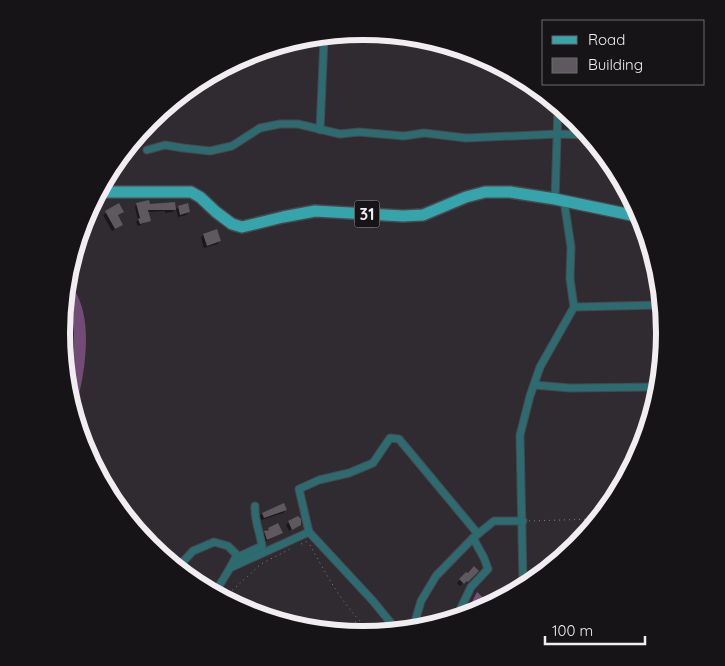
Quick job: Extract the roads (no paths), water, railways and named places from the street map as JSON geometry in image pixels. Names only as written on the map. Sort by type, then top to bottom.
[{"type":"main road","name":"31","points":[[106,192],[182,190],[191,192],[200,197],[232,224],[242,227],[315,211],[403,216],[423,215],[466,197],[485,192],[510,192],[630,215]]},
{"type":"street","points":[[320,130],[324,43]]},
{"type":"street","points":[[523,578],[520,435],[540,367],[574,307],[570,279],[571,247],[560,200],[558,115]]},
{"type":"street","points":[[148,150],[165,145],[210,151],[232,146],[260,128],[280,124],[298,124],[340,134],[358,132],[404,136],[424,133],[466,138],[577,134]]},
{"type":"street","points":[[574,307],[654,305]]},
{"type":"street","points":[[534,385],[570,388],[650,387]]},
{"type":"street","points":[[392,624],[373,600],[309,532],[299,490],[319,480],[349,473],[373,463],[390,438],[399,439],[476,536],[488,569],[471,587],[460,609]]},
{"type":"street","points":[[230,568],[242,555],[262,546],[259,529],[254,518],[255,506]]},
{"type":"street","points":[[415,621],[422,601],[436,576],[476,536],[494,521],[523,521]]},
{"type":"street","points":[[230,568],[309,532]]},
{"type":"street","points":[[182,563],[194,552],[214,542],[228,546],[237,555],[218,588]]},
{"type":"waterway","points":[[72,299],[80,328],[78,369],[74,387]]}]
